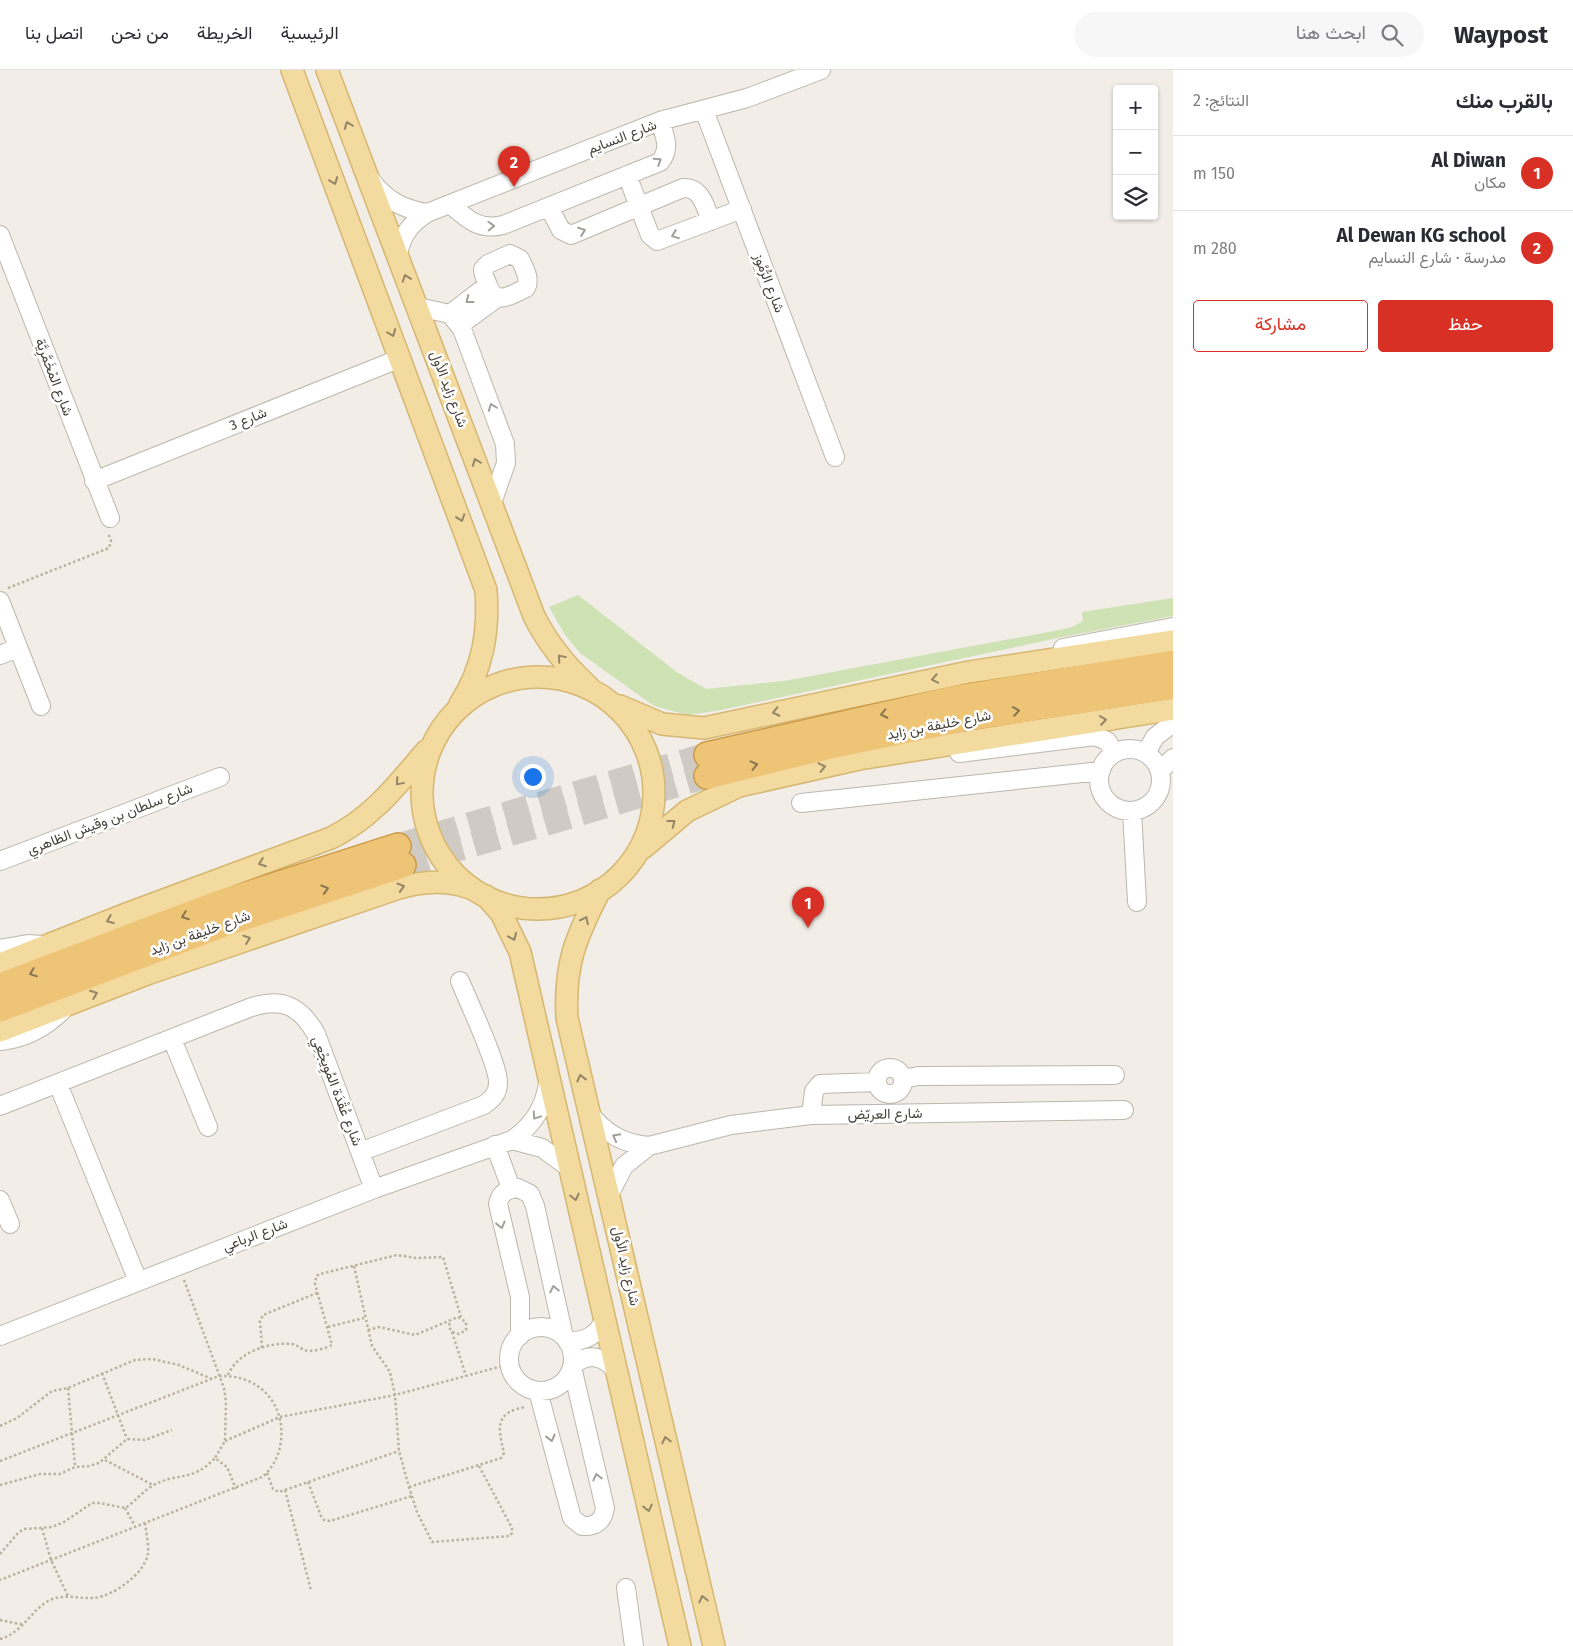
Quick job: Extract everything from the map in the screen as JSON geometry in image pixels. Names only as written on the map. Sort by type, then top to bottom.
[{"type":"highway","name":"شارع خليفة بن زايد","points":[[1173,663],[958,698],[707,766],[830,746],[962,719],[1173,686]]},
{"type":"highway","name":"شارع خليفة بن زايد","points":[[0,986],[217,904],[400,855],[0,1009]]},
{"type":"main road","points":[[0,964],[344,832],[376,808],[431,745],[444,723],[456,710],[470,689],[480,666],[487,632],[486,590],[292,70]]},
{"type":"main road","name":"شارع زايد الأول","points":[[327,70],[534,616],[546,639],[562,660],[626,718],[641,740],[653,778],[651,818],[635,855]]},
{"type":"main road","points":[[456,710],[480,692],[501,683],[523,678],[553,678],[582,686],[636,715],[662,724],[704,728],[969,672],[1173,641]]},
{"type":"main road","points":[[0,1031],[147,974],[416,883],[457,883],[509,905],[544,908],[579,901],[600,890],[616,878],[635,855],[673,821],[717,795],[739,786],[859,758],[1173,709]]},
{"type":"main road","points":[[431,745],[421,789],[422,804],[429,834],[443,860],[464,882],[501,912],[520,952],[548,1084],[680,1646]]},
{"type":"main road","name":"شارع زايد الأول","points":[[600,890],[576,939],[568,965],[567,1018],[714,1646]]},
{"type":"street","name":"شارع النسايم","points":[[398,254],[401,240],[407,229],[427,213],[660,122],[747,98],[821,70]]},
{"type":"street","name":"شارع الرُّمُوز","points":[[704,110],[834,457]]},
{"type":"street","points":[[450,204],[471,222],[492,228],[549,207],[660,162],[666,156],[667,145],[660,122]]},
{"type":"street","points":[[367,173],[386,196],[398,205],[427,213]]},
{"type":"street","points":[[627,176],[650,235],[657,241],[742,209]]},
{"type":"street","points":[[549,207],[561,230],[571,235],[683,188],[689,188],[699,193],[712,221]]},
{"type":"street","name":"شارع المْخَمَّرِيَّة","points":[[0,235],[108,514]]},
{"type":"street","points":[[455,319],[493,292]]},
{"type":"street","points":[[418,307],[455,319]]},
{"type":"street","points":[[455,319],[505,444],[506,463],[492,503]]},
{"type":"street","name":"شارع 3","points":[[94,481],[401,358]]},
{"type":"street","points":[[0,601],[41,706]]},
{"type":"street","points":[[969,672],[1024,657],[1173,627]]},
{"type":"street","points":[[0,655],[18,648]]},
{"type":"street","points":[[1146,754],[1155,737],[1173,723]]},
{"type":"street","points":[[859,758],[913,758],[1095,736],[1107,741],[1115,754]]},
{"type":"street","points":[[1125,750],[1136,750],[1146,754],[1154,761],[1160,771],[1161,780],[1156,797],[1141,809],[1132,811],[1118,808],[1106,799],[1100,786],[1101,771],[1109,758],[1125,750]]},
{"type":"street","points":[[1160,771],[1173,758]]},
{"type":"street","points":[[801,804],[1101,771]]},
{"type":"street","name":"شارع سلطان بن وقيش الظاهري","points":[[0,862],[220,777]]},
{"type":"street","points":[[1132,811],[1137,902]]},
{"type":"street","points":[[0,949],[28,944],[46,946]]},
{"type":"street","points":[[360,1152],[484,1105],[492,1100],[497,1092],[497,1075],[460,981]]},
{"type":"street","name":"شارع عُقْدَة المُوِيجْعِي","points":[[0,1106],[264,1003],[281,1003],[296,1009],[308,1020],[316,1034],[374,1189]]},
{"type":"street","points":[[0,1040],[25,1036],[41,1028],[68,1005]]},
{"type":"street","points":[[172,1039],[208,1127]]},
{"type":"street","points":[[889,1068],[898,1070],[904,1079],[899,1092],[890,1095],[881,1091],[877,1082],[880,1073],[889,1068]]},
{"type":"street","points":[[904,1079],[918,1076],[1115,1075]]},
{"type":"street","points":[[811,1114],[814,1091],[820,1084],[877,1082]]},
{"type":"street","points":[[58,1084],[138,1281]]},
{"type":"street","name":"شارع الرباعي","points":[[0,1336],[374,1189],[504,1142],[521,1133],[537,1116],[544,1101],[548,1084]]},
{"type":"street","points":[[890,1095],[890,1114]]},
{"type":"street","name":"شارع العريّض","points":[[609,1194],[624,1166],[649,1146],[730,1125],[811,1114],[1124,1110]]},
{"type":"street","name":"شارع العريّض","points":[[590,1114],[599,1125],[622,1141],[649,1146]]},
{"type":"street","points":[[511,1188],[504,1142],[542,1148],[568,1167]]},
{"type":"street","points":[[520,1336],[520,1297],[498,1204],[502,1194],[511,1188],[524,1190],[533,1199],[566,1339],[573,1352],[573,1366],[605,1508],[601,1521],[595,1525],[582,1526],[572,1518],[540,1398],[516,1379],[510,1364],[512,1346],[520,1336],[534,1328],[558,1332],[566,1339],[577,1342],[594,1335],[604,1321]]},
{"type":"street","points":[[0,1200],[10,1224]]},
{"type":"street","points":[[540,1398],[566,1379],[573,1366],[580,1359],[590,1356],[605,1360],[616,1371]]},
{"type":"street","points":[[626,1588],[634,1646]]},
{"type":"path","points":[[0,592],[109,548],[111,541],[100,513],[108,514]]},
{"type":"path","points":[[228,1375],[233,1364],[242,1356],[262,1348],[292,1344],[309,1351],[330,1346],[332,1341],[317,1293],[314,1280],[316,1276],[397,1255],[416,1258],[443,1257],[460,1317],[466,1322],[466,1330],[459,1334],[452,1332]]},
{"type":"path","points":[[124,1508],[153,1485],[193,1475],[205,1469],[215,1458],[225,1441],[226,1402],[219,1376],[178,1265]]},
{"type":"path","points":[[354,1266],[364,1318],[372,1346],[390,1372],[399,1451],[409,1487],[432,1542],[510,1536],[512,1534],[512,1528],[478,1464]]},
{"type":"path","points":[[262,1348],[260,1321],[263,1315],[317,1293]]},
{"type":"path","points":[[368,1330],[379,1327],[415,1335],[450,1321],[453,1318],[460,1317]]},
{"type":"path","points":[[328,1327],[364,1318]]},
{"type":"path","points":[[450,1321],[449,1327],[466,1376]]},
{"type":"path","points":[[0,1426],[17,1418],[52,1391],[68,1388],[135,1360],[152,1359],[179,1365],[212,1378]]},
{"type":"path","points":[[225,1441],[280,1417],[394,1395],[510,1364]]},
{"type":"path","points":[[102,1374],[119,1414],[127,1439]]},
{"type":"path","points":[[0,1461],[219,1376],[240,1377],[262,1389],[270,1397],[280,1417],[281,1443],[277,1456],[267,1473],[236,1488],[0,1580]]},
{"type":"path","points":[[68,1388],[75,1467]]},
{"type":"path","points":[[409,1487],[504,1456],[498,1426],[507,1414],[540,1398]]},
{"type":"path","points":[[0,1485],[40,1474],[60,1474],[75,1467],[89,1466],[105,1460],[127,1439],[145,1440],[172,1430]]},
{"type":"path","points":[[267,1473],[273,1489],[279,1492],[399,1451]]},
{"type":"path","points":[[215,1458],[227,1467],[236,1488]]},
{"type":"path","points":[[105,1460],[153,1485]]},
{"type":"path","points":[[308,1482],[321,1516],[324,1520],[330,1521],[412,1496]]},
{"type":"path","points":[[285,1490],[312,1590]]},
{"type":"path","points":[[0,1554],[18,1533],[24,1529],[52,1527],[64,1522],[92,1503],[124,1508],[136,1526]]},
{"type":"path","points":[[0,1639],[9,1636],[24,1625],[48,1602],[68,1596],[94,1598],[104,1596],[144,1567],[148,1553],[145,1522]]},
{"type":"path","points":[[42,1528],[51,1560],[68,1596]]},
{"type":"path","points":[[0,1620],[24,1625]]},
{"type":"green space","points":[[578,595],[678,673],[706,689],[784,681],[1059,630],[1072,627],[1083,621],[1082,612],[1173,598],[1173,616],[1067,636],[716,711],[688,715],[654,706],[580,653],[565,635],[549,607]]},
{"type":"tunnel","points":[[398,846],[707,755]]},
{"type":"tunnel","points":[[403,865],[707,776]]},
{"type":"place","name":"Al Dewan KG school","points":[[514,187]]},
{"type":"place","name":"Al Diwan","points":[[808,928]]}]
